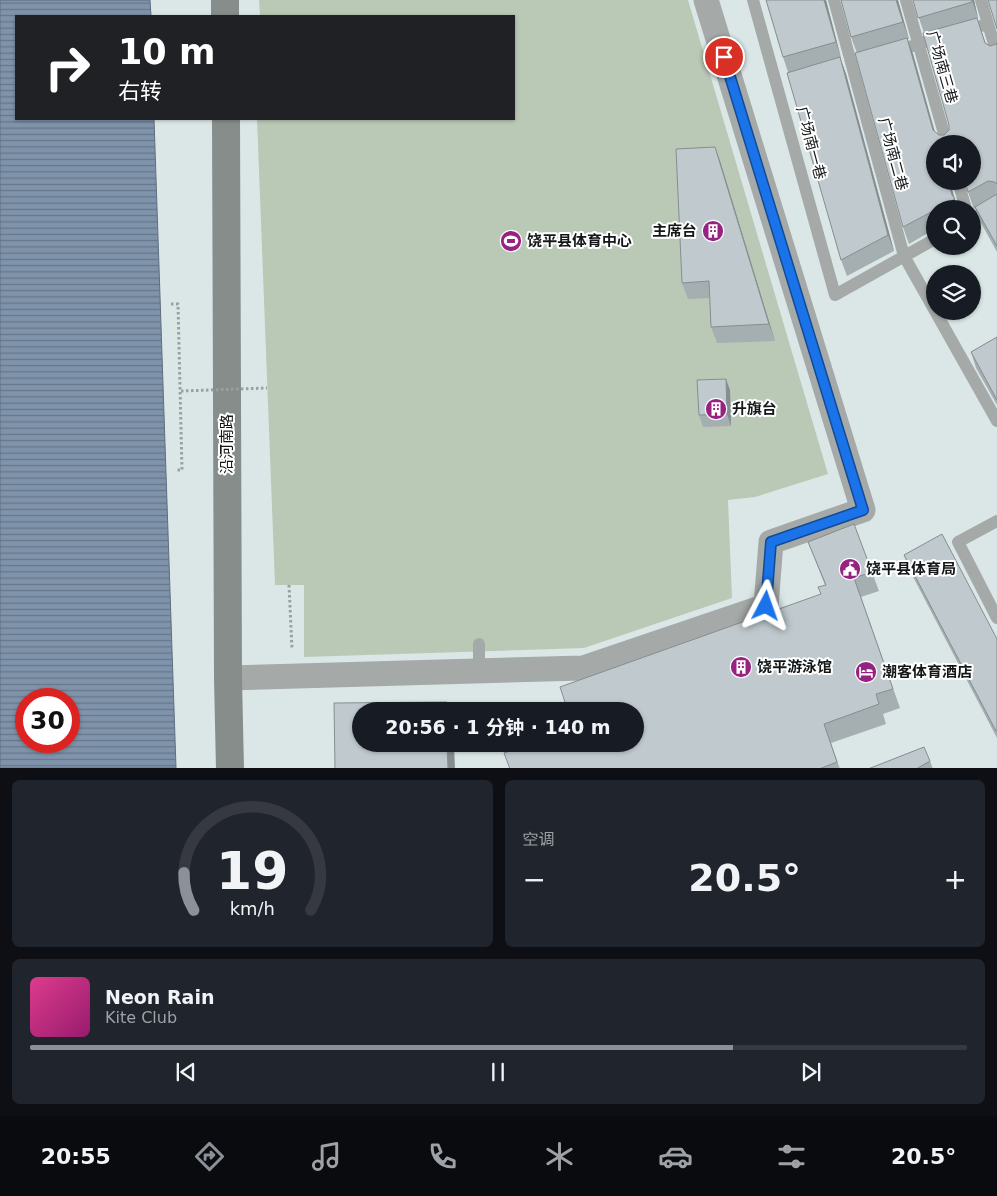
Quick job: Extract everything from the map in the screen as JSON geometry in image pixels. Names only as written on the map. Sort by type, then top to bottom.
[{"type":"main road","points":[[225,0],[226,15]]},
{"type":"main road","name":"沿河南路","points":[[226,120],[230,768]]},
{"type":"street","points":[[228,678],[583,668],[766,606],[771,542],[863,510],[706,0]]},
{"type":"lane","name":"广场南一巷","points":[[754,0],[783,84],[835,295],[904,256]]},
{"type":"lane","name":"广场南二巷","points":[[834,0],[904,256],[926,295]]},
{"type":"lane","name":"广场南三巷","points":[[906,0],[944,135]]},
{"type":"lane","points":[[981,0],[997,54]]},
{"type":"lane","points":[[881,55],[988,24]]},
{"type":"lane","points":[[981,214],[997,205]]},
{"type":"lane","points":[[904,256],[926,244]]},
{"type":"lane","name":"广场南二巷","points":[[940,320],[997,421]]},
{"type":"lane","points":[[997,520],[958,542],[997,618]]},
{"type":"lane","points":[[479,644],[479,670]]},
{"type":"path","points":[[171,304],[178,304],[181,391],[182,470],[176,470]]},
{"type":"path","points":[[181,391],[267,388]]},
{"type":"path","points":[[289,585],[293,676]]},
{"type":"green space","name":"饶平县体育中心","points":[[259,0],[688,0],[828,474],[755,497],[728,500],[732,598],[584,648],[304,657],[304,585],[275,585],[257,120],[515,120],[515,15],[260,15]]},
{"type":"water","points":[[0,0],[150,0],[151,15],[15,15],[15,120],[154,120],[176,768],[0,768]]},
{"type":"building","points":[[766,0],[824,0],[836,42],[783,57]]},
{"type":"building","points":[[841,0],[896,0],[903,22],[851,37]]},
{"type":"building","points":[[913,0],[972,0],[972,2],[918,18]]},
{"type":"building","points":[[988,0],[997,0],[997,29]]},
{"type":"building","points":[[977,18],[985,43],[990,46],[997,44],[997,184],[988,181],[981,185],[981,135],[944,135],[949,130],[949,125],[923,33]]},
{"type":"building","points":[[907,38],[933,130],[939,135],[926,135],[926,190],[951,190],[955,199],[926,200],[926,215],[903,227],[855,53]]},
{"type":"building","points":[[840,57],[888,235],[841,260],[787,73]]},
{"type":"building","name":"主席台","points":[[715,147],[769,324],[711,327],[709,281],[682,283],[676,149]]},
{"type":"building","points":[[997,194],[997,246],[981,218],[981,203]]},
{"type":"building","points":[[997,337],[997,400],[971,352]]},
{"type":"building","points":[[726,379],[727,414],[699,415],[697,380]]},
{"type":"building","points":[[854,524],[872,572],[854,578],[893,689],[876,694],[879,704],[824,724],[837,762],[822,768],[510,768],[504,753],[507,752],[644,752],[644,702],[565,702],[560,687],[821,594],[818,587],[826,585],[808,542]]},
{"type":"building","points":[[942,534],[997,639],[996,731],[904,555]]},
{"type":"building","points":[[334,703],[352,703],[352,752],[447,752],[448,768],[335,768]]},
{"type":"building","points":[[924,747],[930,761],[918,768],[871,768]]},
{"type":"place","name":"主席台","points":[[713,231]]},
{"type":"place","name":"饶平县体育中心","points":[[511,241]]},
{"type":"place","name":"升旗台","points":[[716,409]]},
{"type":"place","name":"饶平县体育局","points":[[850,569]]},
{"type":"place","name":"饶平游泳馆","points":[[741,667]]},
{"type":"place","name":"潮客体育酒店","points":[[866,672]]},
{"type":"route","points":[[724,57],[863,510],[771,542],[766,606]]}]
